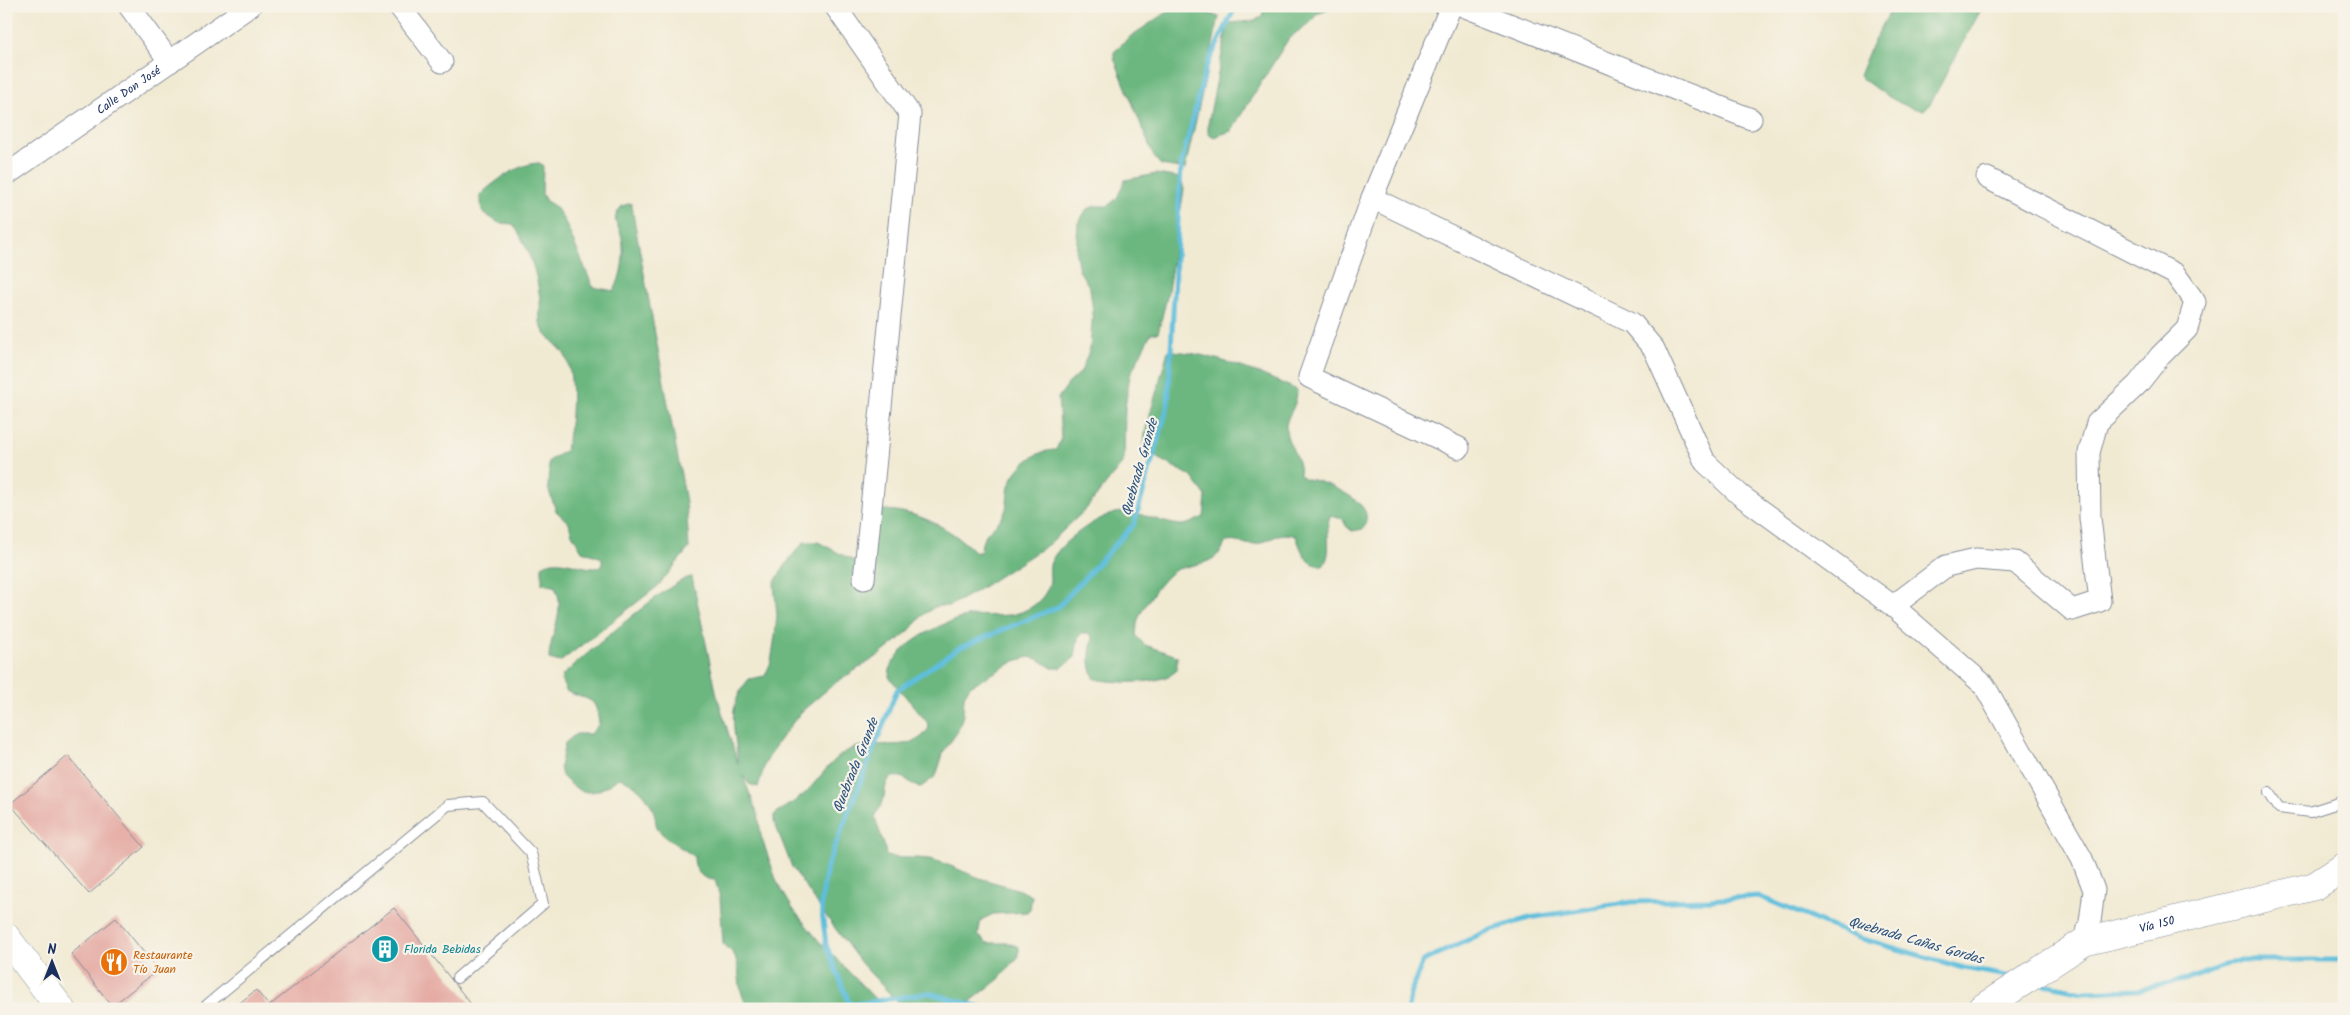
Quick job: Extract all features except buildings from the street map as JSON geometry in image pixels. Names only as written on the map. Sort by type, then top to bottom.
[{"type":"main road","name":"Vía 150","points":[[1981,1009],[2084,942],[2315,886],[2344,866]]},
{"type":"main road","points":[[6,937],[61,1009]]},
{"type":"street","points":[[129,6],[170,62]]},
{"type":"street","name":"Calle Don José","points":[[6,175],[250,6]]},
{"type":"street","points":[[399,6],[442,62]]},
{"type":"street","points":[[835,6],[910,114],[864,578]]},
{"type":"street","points":[[1451,6],[1372,198],[1309,377],[1459,448]]},
{"type":"street","points":[[1463,6],[1751,119]]},
{"type":"street","points":[[1894,606],[1946,566],[1976,560],[2015,562],[2072,610],[2100,601],[2090,518],[2089,463],[2089,454],[2097,423],[2138,384],[2160,356],[2187,329],[2195,302],[2175,274],[1987,178]]},
{"type":"street","points":[[1372,198],[1632,323],[1654,350],[1705,462],[1740,495],[1894,606],[1984,685],[2082,859],[2088,874],[2094,890],[2090,922],[2084,942]]},
{"type":"lane","points":[[2269,793],[2279,808],[2310,812],[2344,801]]},
{"type":"lane","points":[[202,1009],[448,805],[484,802],[531,853],[543,904],[457,978]]},
{"type":"green space","points":[[1264,6],[1328,6],[1326,11],[1316,14],[1313,20],[1289,38],[1231,131],[1214,137],[1208,133],[1208,124],[1227,28],[1230,23],[1253,21],[1262,17]]},
{"type":"green space","points":[[1893,6],[1983,6],[1930,104],[1924,110],[1899,102],[1859,76],[1871,46]]},
{"type":"green space","points":[[1173,8],[1196,9],[1219,17],[1185,169],[1161,165],[1154,157],[1114,58],[1114,52],[1128,38]]},
{"type":"green space","points":[[540,163],[543,166],[542,194],[546,201],[556,207],[566,224],[593,287],[614,291],[617,285],[621,272],[623,251],[621,233],[615,219],[622,206],[631,203],[686,502],[689,548],[658,586],[560,662],[549,659],[559,612],[558,594],[554,586],[542,584],[542,566],[549,563],[564,562],[594,568],[602,567],[602,558],[582,551],[571,532],[569,523],[556,511],[548,488],[549,461],[566,450],[568,440],[572,400],[567,361],[560,348],[547,336],[540,322],[540,299],[537,279],[523,241],[513,224],[499,223],[482,212],[480,195],[516,169]]},
{"type":"green space","points":[[1156,174],[1180,178],[1184,189],[1167,297],[1158,333],[1151,333],[1130,375],[1125,407],[1124,459],[1121,465],[1087,508],[1049,544],[975,592],[949,606],[936,606],[923,615],[907,633],[878,656],[835,683],[801,712],[777,743],[765,764],[758,787],[749,784],[742,774],[758,815],[761,836],[777,882],[793,909],[818,940],[885,1009],[751,1009],[742,995],[736,958],[723,944],[720,897],[715,880],[710,880],[700,874],[695,866],[694,857],[660,832],[656,825],[654,812],[636,786],[619,778],[603,788],[590,792],[577,788],[562,776],[560,767],[565,743],[576,734],[591,734],[599,724],[598,714],[593,703],[586,698],[566,691],[562,682],[562,676],[606,637],[666,590],[692,577],[717,696],[738,764],[733,720],[736,700],[749,679],[765,676],[771,662],[775,636],[777,615],[774,583],[791,557],[804,542],[818,542],[854,561],[866,560],[876,516],[882,510],[908,513],[932,522],[955,535],[975,552],[981,552],[984,538],[1000,520],[1007,506],[1009,486],[1016,472],[1034,456],[1056,450],[1061,438],[1058,398],[1069,383],[1081,372],[1090,348],[1093,311],[1090,288],[1079,270],[1076,255],[1078,223],[1087,209],[1095,206],[1108,206],[1117,198],[1125,180]]},
{"type":"green space","points":[[1168,351],[1199,355],[1234,364],[1297,390],[1295,403],[1287,420],[1286,430],[1298,462],[1300,475],[1305,479],[1320,482],[1340,490],[1357,501],[1366,514],[1363,529],[1352,531],[1346,526],[1343,519],[1330,516],[1328,522],[1328,554],[1323,566],[1308,560],[1302,552],[1296,536],[1285,534],[1253,545],[1233,541],[1225,543],[1217,556],[1212,559],[1173,572],[1155,591],[1137,622],[1136,636],[1145,645],[1177,656],[1177,670],[1161,679],[1138,682],[1114,682],[1095,679],[1090,659],[1093,639],[1090,633],[1081,633],[1078,638],[1075,657],[1061,668],[1052,668],[1038,659],[1029,657],[1015,661],[970,686],[964,696],[963,715],[958,731],[944,751],[936,776],[921,787],[915,786],[901,777],[889,779],[883,802],[875,815],[876,820],[886,856],[929,859],[980,878],[1020,890],[1032,896],[1030,909],[1027,912],[993,914],[981,920],[978,935],[987,943],[1008,943],[1019,947],[1019,956],[999,979],[961,1009],[904,1009],[861,963],[792,867],[774,821],[774,815],[803,795],[843,753],[861,746],[907,743],[923,736],[929,728],[927,722],[889,677],[891,666],[908,645],[934,629],[961,618],[1015,614],[1032,607],[1048,589],[1050,565],[1059,550],[1084,528],[1102,518],[1127,512],[1182,525],[1204,517],[1206,496],[1191,476],[1159,459],[1144,447],[1145,432]]},
{"type":"waterway","name":"Quebrada Grande","points":[[849,1009],[850,1005],[826,945],[821,904],[827,866],[897,690],[959,648],[1058,607],[1134,524],[1168,405],[1181,165],[1206,67],[1236,6]]},
{"type":"waterway","name":"Quebrada Cañas Gordas","points":[[1408,1009],[1410,994],[1423,961],[1485,932],[1529,918],[1632,902],[1710,900],[1758,896],[1859,938],[1964,968],[2012,977]]},
{"type":"waterway","name":"Quebrada Cañas Gordas","points":[[2040,983],[2083,992],[2138,990],[2192,978],[2240,960],[2344,960]]},
{"type":"waterway","name":"Quebrada Cañas Gordas","points":[[850,1005],[929,993],[987,1009]]},
{"type":"place","name":"Florida Bebidas","points":[[385,949]]},
{"type":"place","name":"Restaurante Tío Juan","points":[[114,962]]}]
